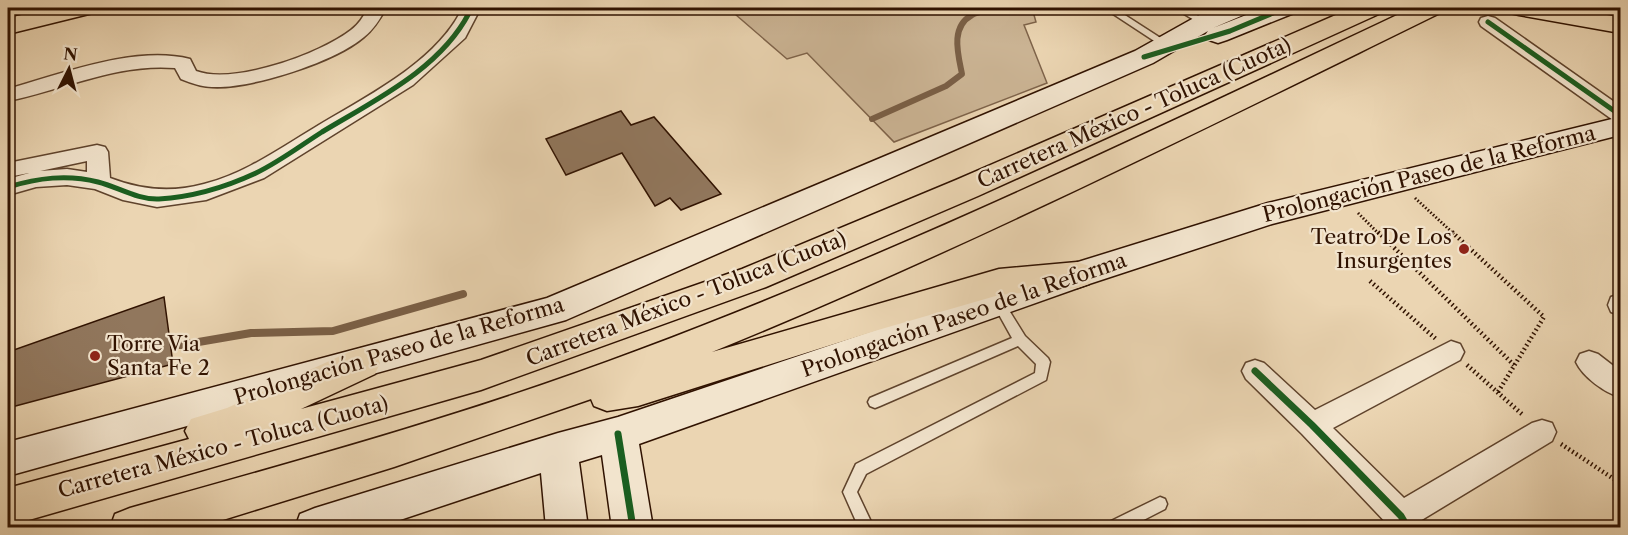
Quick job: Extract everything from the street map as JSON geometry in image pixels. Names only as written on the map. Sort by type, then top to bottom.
[{"type":"main road","points":[[8,14],[35,8]]},
{"type":"main road","points":[[8,26],[84,8]]},
{"type":"main road","points":[[1205,19],[1239,8]]},
{"type":"main road","points":[[1205,19],[1286,8]]},
{"type":"main road","name":"Carretera México - Toluca (Cuota)","points":[[8,507],[481,375],[754,278],[966,188],[1372,8]]},
{"type":"main road","name":"Carretera México - Toluca (Cuota)","points":[[130,528],[499,415],[650,361],[892,262],[1154,141],[1431,8]]},
{"type":"main road","points":[[1519,8],[1620,25]]},
{"type":"main road","name":"Prolongación Paseo de la Reforma","points":[[8,459],[554,310],[1161,50],[1205,19]]},
{"type":"main road","name":"Prolongación Paseo de la Reforma","points":[[315,528],[558,450],[618,434],[1077,275],[1268,214],[1620,126]]},
{"type":"main road","points":[[499,415],[638,390],[878,316],[999,282],[1077,275]]},
{"type":"main road","points":[[8,500],[73,472],[234,422],[362,363]]},
{"type":"main road","points":[[618,434],[633,528]]},
{"type":"main road","points":[[558,450],[564,525]]},
{"type":"street","points":[[8,95],[126,64],[154,60],[183,63],[188,75],[199,80],[218,81],[241,78],[295,64],[346,41],[367,25],[376,8]]},
{"type":"street","points":[[8,188],[36,179],[67,177],[99,182],[123,192],[156,199],[206,192],[256,173],[406,81],[458,34],[469,13],[466,8]]},
{"type":"street","points":[[1488,22],[1620,115]]},
{"type":"street","points":[[8,170],[97,152],[99,182]]},
{"type":"street","points":[[1312,425],[1451,352]]},
{"type":"street","points":[[1589,362],[1620,386]]},
{"type":"street","points":[[1255,370],[1312,425],[1405,522],[1542,432]]},
{"type":"lane","points":[[1109,8],[1161,50]]},
{"type":"lane","points":[[1179,8],[1205,19]]},
{"type":"lane","points":[[867,528],[850,492],[861,469],[1041,376],[1043,362],[1020,340],[998,302]]},
{"type":"lane","points":[[874,402],[1020,340]]},
{"type":"lane","points":[[372,528],[404,500]]},
{"type":"lane","points":[[1112,528],[1160,504]]},
{"type":"path","points":[[1396,181],[1544,317],[1498,392]]},
{"type":"path","points":[[1340,196],[1514,365]]},
{"type":"path","points":[[1370,281],[1542,432],[1620,483]]},
{"type":"shaded area","points":[[728,8],[1032,8],[1036,22],[1024,25],[1047,83],[894,142],[807,53],[787,59]]},
{"type":"building","points":[[621,111],[631,125],[654,117],[721,194],[681,210],[670,198],[655,206],[622,153],[566,175],[546,139]]},
{"type":"building","name":"Torre Via Santa Fe 2","points":[[164,297],[173,364],[8,408],[8,352]]},
{"type":"waterway","points":[[872,119],[946,86],[962,74],[957,42],[961,26],[972,15],[991,8]]},
{"type":"waterway","points":[[181,345],[251,333],[333,331],[463,294]]},
{"type":"cycle path","points":[[8,187],[36,179],[67,177],[99,182],[123,192],[157,199],[206,192],[256,173],[406,81],[458,34],[469,13],[466,8]]},
{"type":"cycle path","points":[[1144,57],[1230,31],[1285,8]]},
{"type":"cycle path","points":[[1488,22],[1620,115]]},
{"type":"cycle path","points":[[1255,371],[1312,425],[1401,516],[1408,528]]},
{"type":"cycle path","points":[[618,434],[633,528]]},
{"type":"place","name":"Teatro De Los Insurgentes","points":[[1464,249]]},
{"type":"place","name":"Torre Via Santa Fe 2","points":[[95,356]]}]
